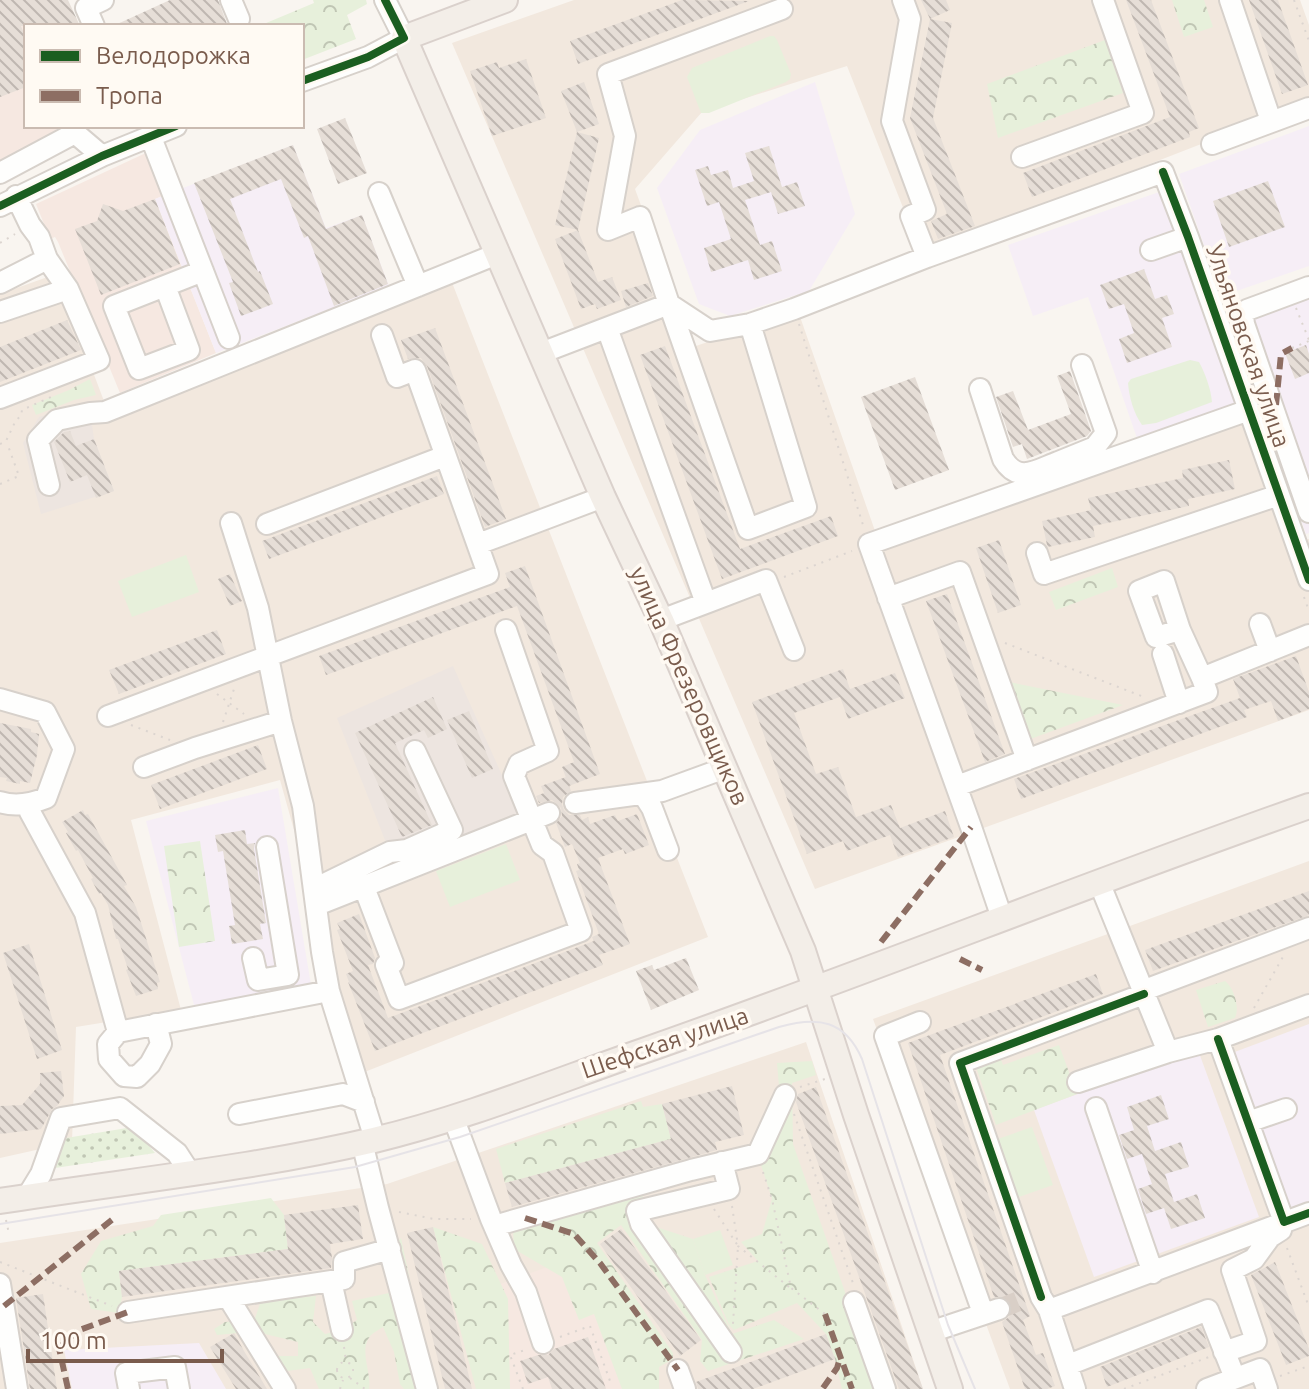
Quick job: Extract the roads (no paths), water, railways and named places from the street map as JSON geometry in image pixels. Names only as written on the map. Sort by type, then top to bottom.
[{"type":"main road","points":[[404,38],[505,0]]},
{"type":"main road","name":"улица Фрезеровщиков","points":[[404,38],[603,497],[661,620],[803,951],[950,1389]]},
{"type":"main road","name":"Шефская улица","points":[[0,1201],[299,1155],[369,1141],[453,1117],[751,1013],[1309,806]]},
{"type":"street","points":[[93,24],[86,8],[103,0]]},
{"type":"street","name":"улица Фрезеровщиков","points":[[385,0],[404,38]]},
{"type":"street","points":[[669,304],[710,331],[750,324],[927,257],[911,216],[925,210],[892,121],[910,19],[903,0]]},
{"type":"street","points":[[1022,157],[1143,113],[1103,0]]},
{"type":"street","points":[[1230,0],[1271,121]]},
{"type":"street","points":[[750,324],[806,507],[748,529],[640,217],[608,230],[625,136],[608,74],[782,9]]},
{"type":"street","points":[[304,80],[368,57],[404,38]]},
{"type":"street","points":[[1212,144],[1309,108]]},
{"type":"street","points":[[0,398],[99,360],[68,289],[47,259],[39,237],[8,201],[102,156],[170,128]]},
{"type":"street","points":[[0,173],[75,133],[102,156]]},
{"type":"street","points":[[150,135],[229,338]]},
{"type":"street","name":"Ульяновская улица","points":[[927,257],[1163,172],[1279,495],[1304,548],[1309,580]]},
{"type":"street","points":[[379,193],[418,286]]},
{"type":"street","points":[[1151,250],[1188,237]]},
{"type":"street","points":[[49,485],[38,440],[57,420],[105,412],[497,254]]},
{"type":"street","points":[[0,283],[47,259]]},
{"type":"street","points":[[165,286],[203,271]]},
{"type":"street","points":[[0,312],[68,289]]},
{"type":"street","points":[[1300,291],[1247,310],[1243,316],[1280,403],[1309,512]]},
{"type":"street","points":[[541,353],[669,304]]},
{"type":"street","points":[[607,328],[706,603]]},
{"type":"street","points":[[108,716],[488,574],[415,370],[397,377],[382,335]]},
{"type":"street","points":[[980,389],[1008,467],[1016,473],[1026,474],[1060,469],[1095,447],[1106,433],[1082,365]]},
{"type":"street","points":[[1002,918],[869,544],[1060,469],[1280,403]]},
{"type":"street","points":[[267,524],[445,456]]},
{"type":"street","points":[[1037,553],[1044,574],[1279,495]]},
{"type":"street","points":[[478,544],[603,497]]},
{"type":"street","points":[[231,523],[258,608],[268,656],[271,724],[303,806],[329,991],[364,1102],[378,1208],[427,1389]]},
{"type":"street","points":[[888,598],[960,572],[1027,760]]},
{"type":"street","points":[[661,620],[766,580],[794,650]]},
{"type":"street","points":[[1260,624],[1270,651]]},
{"type":"street","points":[[365,886],[393,963],[386,965],[399,999],[581,931],[553,853],[542,845],[540,816],[514,776],[519,764],[548,751],[506,630]]},
{"type":"street","points":[[957,786],[1207,692],[1180,630]]},
{"type":"street","points":[[1202,678],[1309,635]]},
{"type":"street","points":[[1163,654],[1163,680],[1173,705]]},
{"type":"street","points":[[0,699],[45,712],[64,749],[46,798],[29,805],[0,802]]},
{"type":"street","points":[[144,767],[271,724]]},
{"type":"street","points":[[316,897],[390,852],[407,850],[452,830],[415,751]]},
{"type":"street","points":[[575,803],[662,791],[725,768]]},
{"type":"street","points":[[643,794],[652,808],[668,850]]},
{"type":"street","points":[[29,805],[85,913],[118,1032]]},
{"type":"street","points":[[316,897],[365,886],[540,816]]},
{"type":"street","points":[[253,958],[258,980],[288,975],[267,847]]},
{"type":"street","points":[[1099,882],[1168,1052]]},
{"type":"street","points":[[1075,1389],[1068,1365],[1038,1302],[960,1063],[1303,930]]},
{"type":"street","points":[[285,959],[322,952]]},
{"type":"street","points":[[156,1024],[161,1044],[150,1064],[137,1077],[124,1076],[109,1059],[108,1044],[118,1032],[156,1024],[329,991]]},
{"type":"street","points":[[1078,1082],[1218,1039],[1309,1005]]},
{"type":"street","points":[[920,1022],[885,1036],[991,1311],[930,1332]]},
{"type":"street","points":[[1218,1039],[1282,1227]]},
{"type":"street","points":[[239,1114],[343,1094],[364,1102]]},
{"type":"street","points":[[492,1223],[758,1154],[792,1096]]},
{"type":"street","points":[[27,1197],[41,1174],[61,1118],[120,1108],[177,1153],[190,1173]]},
{"type":"street","points":[[1096,1108],[1153,1273]]},
{"type":"street","points":[[1248,1122],[1286,1109]]},
{"type":"street","points":[[453,1117],[492,1223],[526,1292],[543,1343]]},
{"type":"street","points":[[722,1162],[729,1189],[637,1211],[641,1224],[731,1352]]},
{"type":"street","points":[[1038,1302],[1153,1273],[1282,1227],[1309,1213]]},
{"type":"street","points":[[1216,1354],[1256,1341],[1232,1270],[1254,1259],[1270,1237],[1282,1227]]},
{"type":"street","points":[[128,1312],[344,1279],[344,1262],[390,1249]]},
{"type":"street","points":[[331,1281],[342,1330]]},
{"type":"street","points":[[0,1284],[6,1354],[17,1389]]},
{"type":"street","points":[[854,1293],[883,1388]]},
{"type":"street","points":[[228,1297],[285,1389]]},
{"type":"street","points":[[1068,1365],[1208,1310],[1216,1354],[1235,1378]]},
{"type":"street","points":[[129,1389],[126,1373],[175,1367],[179,1389]]},
{"type":"street","points":[[1207,1389],[1260,1369],[1266,1385]]},
{"type":"tunnel","points":[[999,1309],[1024,1299]]},
{"type":"tram line","points":[[0,1224],[355,1167],[460,1137],[779,1027],[818,1022],[839,1029],[862,1059],[948,1325],[975,1389]]}]
